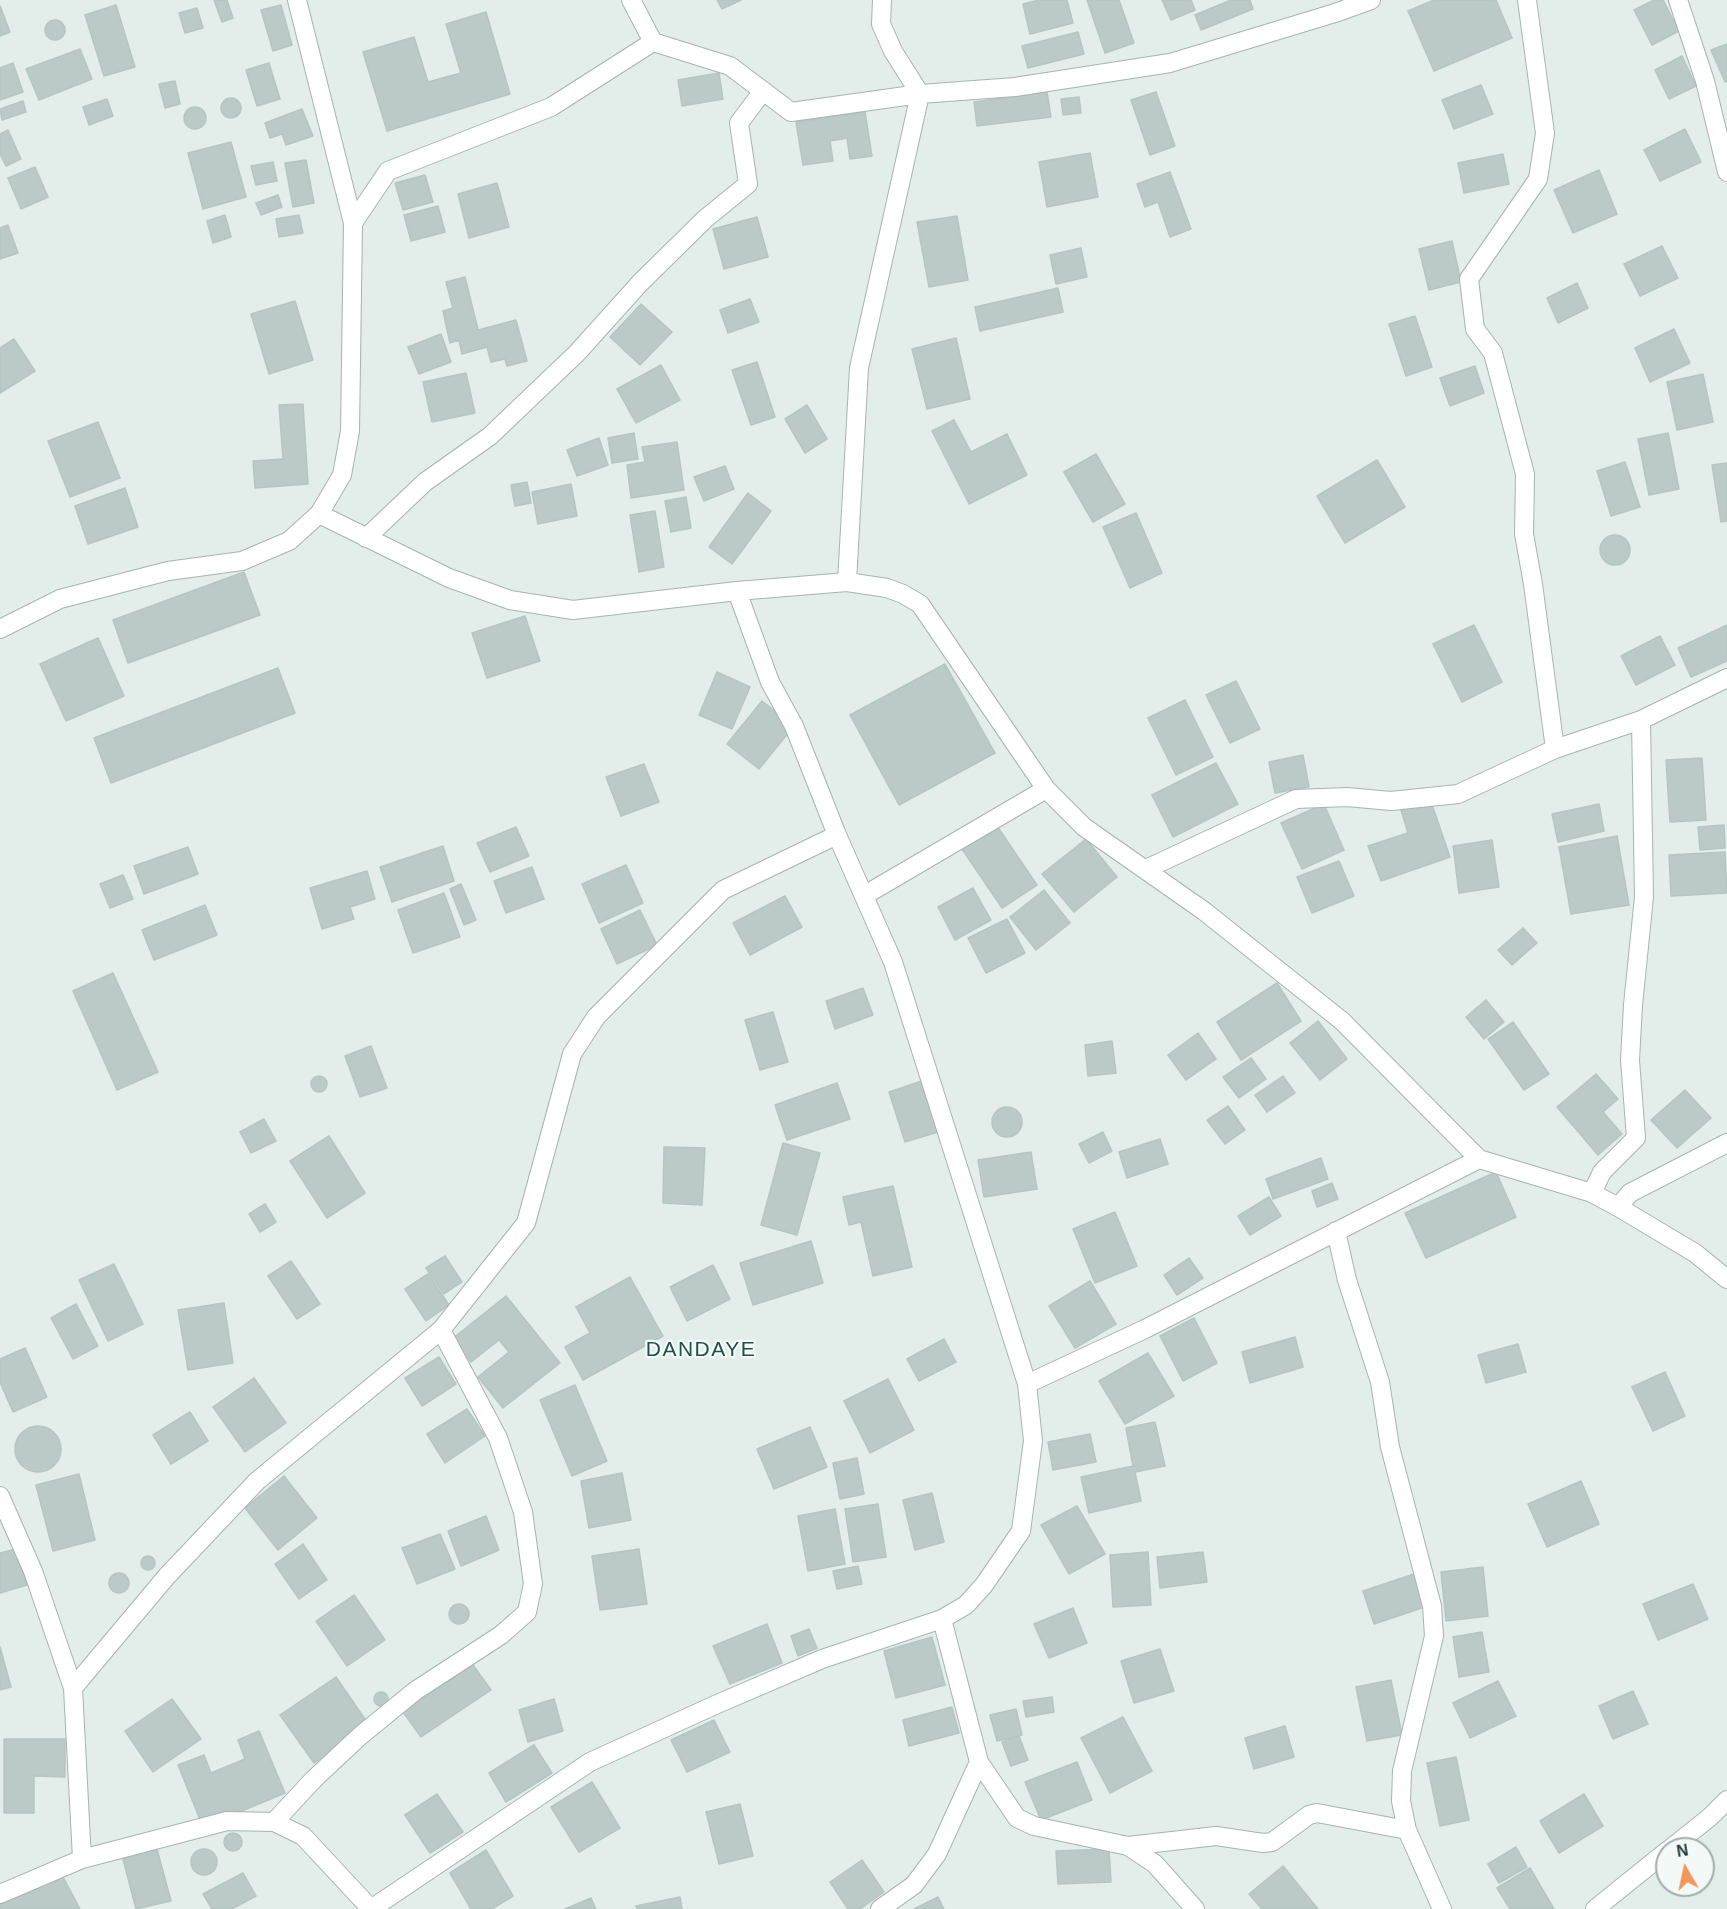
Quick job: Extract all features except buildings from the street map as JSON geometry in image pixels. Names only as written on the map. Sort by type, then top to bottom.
[{"type":"street","points":[[0,628],[60,599],[168,571],[242,561],[289,541],[319,514],[342,475],[350,432],[353,223],[297,0]]},
{"type":"street","points":[[631,0],[653,42],[730,66],[791,112],[920,94],[1015,87],[1170,63],[1371,0]]},
{"type":"street","points":[[847,582],[860,368],[920,94],[893,51],[881,24],[882,0]]},
{"type":"street","points":[[1527,0],[1545,133],[1538,179],[1469,279],[1475,329],[1492,353],[1525,474],[1524,534],[1555,749]]},
{"type":"street","points":[[1678,0],[1705,81],[1727,172]]},
{"type":"street","points":[[353,223],[388,171],[551,107],[653,42]]},
{"type":"street","points":[[366,538],[425,482],[490,436],[578,353],[640,284],[705,219],[748,184],[739,123],[763,91]]},
{"type":"street","points":[[319,514],[449,578],[510,600],[573,610],[736,591],[847,582],[887,588],[903,594],[920,604],[1046,789],[1084,827],[1204,910],[1342,1021],[1479,1159],[1592,1193],[1695,1253],[1727,1279]]},
{"type":"street","points":[[0,1894],[82,1859],[226,1821],[274,1822],[303,1836],[371,1909],[590,1762],[822,1659],[942,1620],[966,1605],[978,1592],[1021,1531],[1033,1441],[1027,1384],[893,962],[837,835],[794,726],[770,682],[736,591]]},
{"type":"street","points":[[1146,869],[1296,799],[1347,797],[1391,801],[1458,794],[1555,749],[1641,720],[1727,678]]},
{"type":"street","points":[[1592,1193],[1602,1172],[1636,1138],[1630,1060],[1644,897],[1641,720]]},
{"type":"street","points":[[865,896],[1046,789]]},
{"type":"street","points":[[72,1688],[167,1576],[257,1481],[441,1330],[526,1223],[572,1054],[596,1017],[723,890],[837,835]]},
{"type":"street","points":[[1618,1207],[1630,1193],[1727,1143]]},
{"type":"street","points":[[1027,1384],[1144,1329],[1479,1159]]},
{"type":"street","points":[[1336,1231],[1347,1280],[1380,1382],[1390,1447],[1432,1606],[1434,1636],[1402,1771],[1401,1801],[1407,1830],[1442,1909]]},
{"type":"street","points":[[274,1822],[314,1779],[360,1736],[415,1691],[501,1635],[526,1612],[533,1584],[523,1512],[498,1438],[441,1330]]},
{"type":"street","points":[[0,1496],[33,1571],[72,1688],[82,1859]]},
{"type":"street","points":[[942,1620],[979,1762],[1017,1818],[1034,1826],[1128,1846],[1216,1836],[1263,1843],[1272,1842],[1309,1815],[1317,1813],[1407,1830]]},
{"type":"street","points":[[880,1909],[914,1886],[937,1854],[979,1762]]},
{"type":"street","points":[[1685,1837],[1727,1800]]},
{"type":"street","points":[[1128,1846],[1155,1864],[1195,1909]]},
{"type":"street","points":[[1595,1909],[1655,1861]]},
{"type":"district","name":"DANDAYE","points":[[701,1350]]}]
